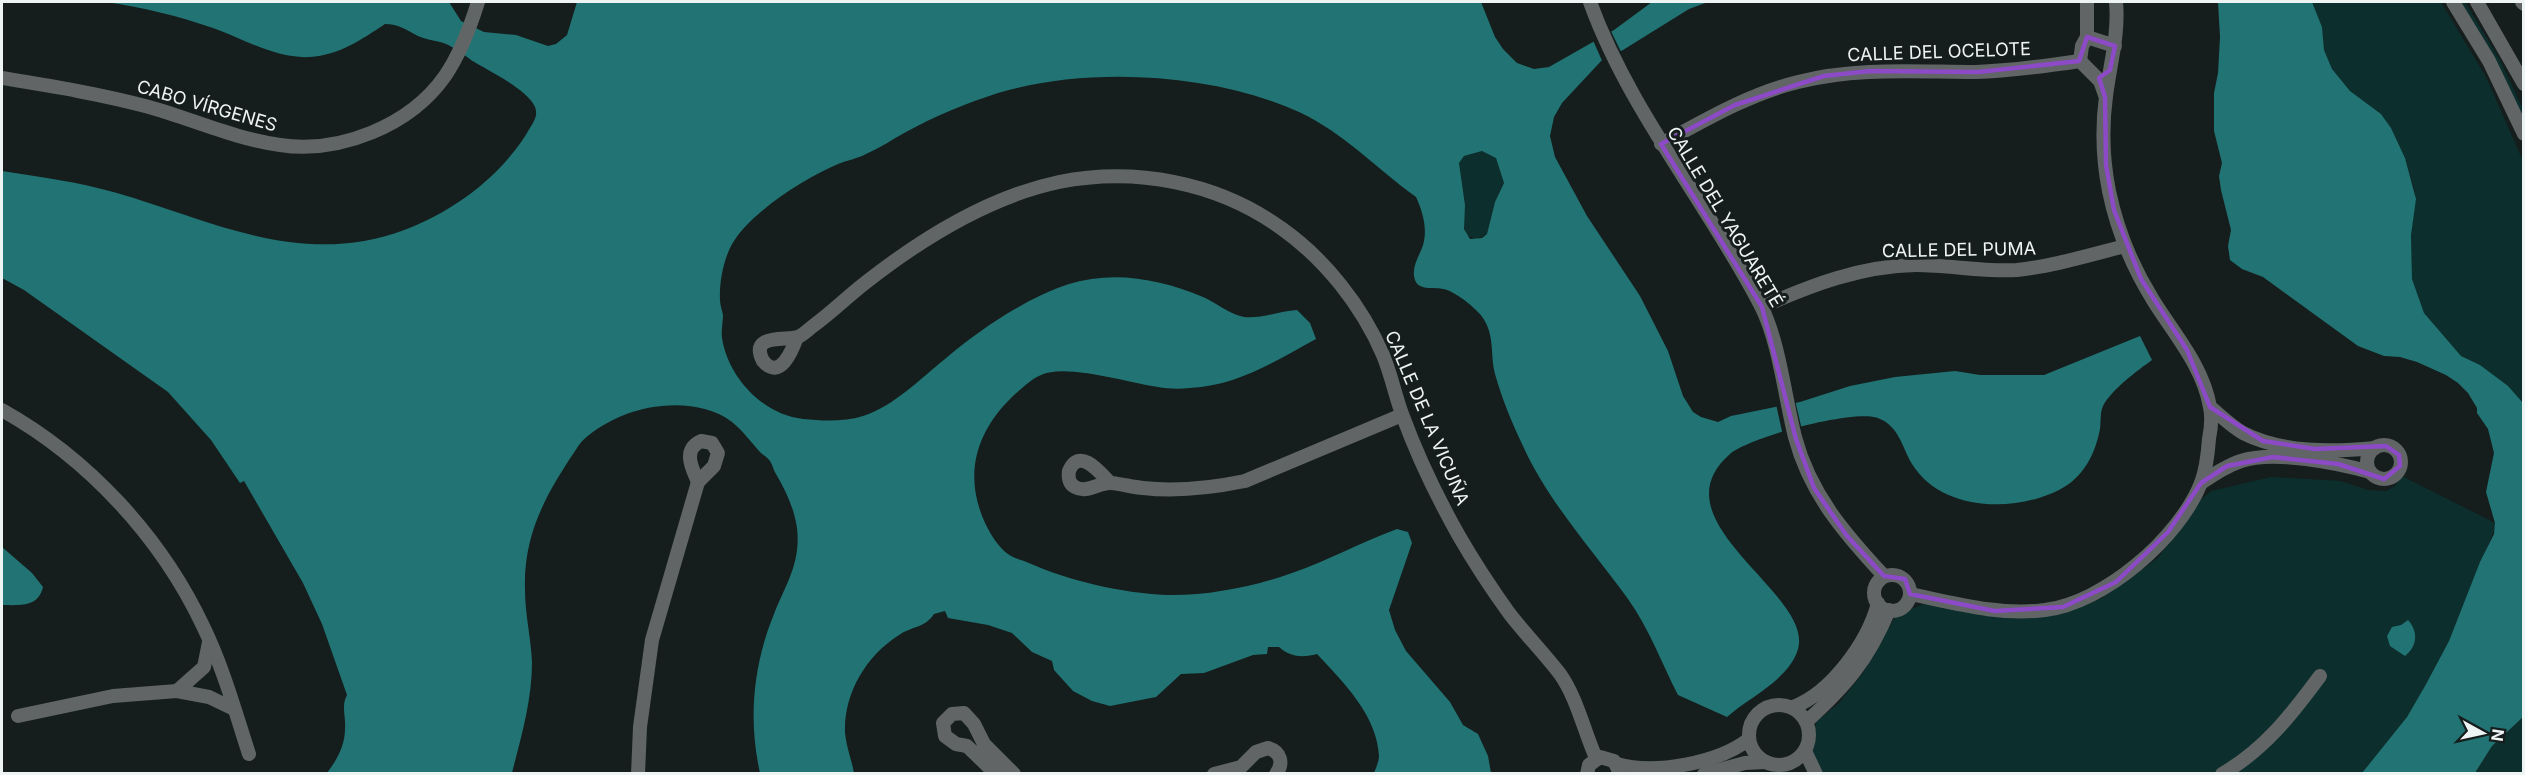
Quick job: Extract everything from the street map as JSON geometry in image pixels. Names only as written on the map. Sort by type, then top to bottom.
[{"type":"street","name":"CALLE DEL YAGUARETÉ","points":[[1590,2],[1617,64],[1661,144],[1762,308],[1786,392],[1796,439],[1814,488],[1828,512],[1884,576]]},
{"type":"street","points":[[1910,594],[2011,611],[2043,611],[2085,599],[2116,582],[2156,546],[2182,515],[2201,483],[2208,449],[2210,407],[2187,350],[2153,301],[2125,246],[2114,210],[2106,165],[2103,87],[2096,76],[2080,61],[2086,37],[2087,2]]},
{"type":"street","points":[[2105,97],[2115,46],[2116,2]]},
{"type":"street","points":[[2453,2],[2489,61],[2523,134]]},
{"type":"street","points":[[2477,2],[2523,84]]},
{"type":"street","name":"CABO VÍRGENES","points":[[2,78],[129,101],[260,141],[295,147],[316,147],[343,142],[388,125],[423,99],[443,79],[455,59],[476,7]]},
{"type":"street","points":[[2086,37],[2115,46]]},
{"type":"street","name":"CALLE DEL OCELOTE","points":[[1661,144],[1745,100],[1824,76],[1870,71],[1978,72],[2080,61]]},
{"type":"street","points":[[2096,76],[2110,70]]},
{"type":"street","name":"CALLE DE LA VICUÑA","points":[[797,337],[814,326],[864,283],[945,228],[1003,200],[1033,189],[1093,177],[1124,176],[1158,179],[1222,196],[1249,208],[1281,228],[1304,247],[1341,287],[1367,324],[1384,357],[1402,415],[1440,501],[1508,612],[1561,675],[1596,758]]},
{"type":"street","name":"CALLE DEL PUMA","points":[[1762,308],[1828,280],[1887,267],[1934,266],[2015,270],[2060,263],[2125,246]]},
{"type":"street","points":[[2201,483],[2216,472],[2243,460],[2273,457],[2338,464],[2370,472],[2374,476],[2385,479],[2395,475],[2400,466],[2399,455],[2391,447],[2343,450],[2281,446],[2263,441],[2245,433],[2210,407]]},
{"type":"street","points":[[2,410],[63,452],[99,483],[131,516],[162,555],[183,589],[209,640],[249,754]]},
{"type":"street","points":[[1109,482],[1168,490],[1203,488],[1245,481],[1402,415]]},
{"type":"street","points":[[2243,460],[2247,443],[2245,433]]},
{"type":"street","points":[[2370,472],[2368,456],[2375,448]]},
{"type":"street","points":[[638,774],[640,727],[652,640],[698,482]]},
{"type":"street","points":[[1895,575],[1905,579],[1910,594],[1906,605],[1901,609],[1883,607],[1875,597],[1876,585],[1884,576],[1895,575]]},
{"type":"street","points":[[1793,707],[1819,694],[1844,665],[1883,607]]},
{"type":"street","points":[[1807,721],[1841,690],[1856,670],[1880,633],[1883,607]]},
{"type":"street","points":[[177,691],[204,668],[209,640]]},
{"type":"street","points":[[2222,774],[2256,750],[2280,728],[2320,676]]},
{"type":"street","points":[[18,716],[112,696],[177,691],[209,697],[234,709]]},
{"type":"street","points":[[1704,774],[1745,763],[1766,762],[1786,769],[1805,751],[1810,731],[1807,721],[1793,707],[1784,704],[1766,707],[1752,720],[1749,739],[1752,748],[1766,762]]},
{"type":"street","points":[[996,774],[967,746],[956,744],[945,736],[944,723],[947,718],[952,714],[964,713],[974,724],[984,744],[1014,774]]},
{"type":"street","points":[[967,746],[972,744],[977,734]]},
{"type":"street","points":[[1587,774],[1589,765],[1596,758],[1610,758],[1618,769],[1689,763],[1721,755],[1739,747],[1749,739]]},
{"type":"street","points":[[1214,774],[1247,770],[1256,752],[1268,748],[1278,753],[1280,758],[1281,764],[1276,774]]},
{"type":"street","points":[[1805,751],[1816,774]]},
{"type":"highlighted area","points":[[2087,37],[2115,46],[2110,70],[2099,78],[2105,97],[2106,165],[2114,210],[2141,279],[2187,350],[2210,407],[2263,441],[2315,449],[2386,446],[2399,455],[2400,466],[2384,479],[2338,464],[2273,457],[2227,466],[2201,483],[2168,532],[2116,582],[2063,607],[1995,611],[1910,594],[1905,579],[1884,576],[1847,536],[1814,488],[1796,439],[1762,307],[1661,144],[1735,105],[1824,76],[1870,71],[1978,72],[2079,61]]},
{"type":"shaded area","points":[[2312,2],[2441,2],[2486,77],[2523,161],[2523,403],[2480,365],[2461,356],[2424,313],[2412,279],[2411,235],[2415,192],[2405,158],[2391,128],[2381,114],[2350,91],[2332,69],[2324,50],[2322,27]]},
{"type":"shaded area","points":[[2457,2],[2465,2],[2501,62],[2523,109],[2523,126]]},
{"type":"shaded area","points":[[1483,151],[1496,158],[1504,183],[1495,202],[1487,234],[1476,239],[1466,235],[1463,222],[1465,205],[1459,163],[1464,156]]},
{"type":"shaded area","points":[[2402,476],[2495,523],[2495,528],[2449,641],[2418,699],[2407,717],[2362,773],[1824,774],[1812,751],[1816,722],[1839,703],[1863,673],[1896,615],[1924,604],[1994,615],[2052,616],[2102,598],[2158,558],[2197,503],[2211,491],[2271,477],[2341,481],[2368,490],[2386,491],[2395,486]]},
{"type":"shaded area","points":[[2523,717],[2523,773],[2475,774],[2492,746]]},
{"type":"water","points":[[105,2],[449,2],[461,21],[484,32],[516,35],[548,46],[556,44],[567,35],[577,2],[1481,2],[1495,37],[1503,49],[1517,63],[1534,69],[1549,67],[1614,30],[1652,2],[1708,2],[1689,9],[1623,50],[1603,59],[1562,103],[1554,117],[1550,136],[1555,157],[1587,216],[1640,296],[1668,351],[1683,396],[1693,412],[1718,422],[1731,416],[1800,402],[1850,386],[1895,377],[1955,371],[1980,375],[2044,375],[2140,336],[2152,360],[2119,387],[2103,406],[2095,448],[2087,465],[2075,479],[2059,490],[2021,502],[1979,503],[1959,499],[1941,491],[1925,480],[1912,464],[1891,426],[1878,418],[1866,416],[1847,417],[1802,426],[1758,440],[1730,454],[1711,479],[1710,505],[1722,530],[1741,556],[1783,604],[1797,627],[1798,649],[1786,670],[1777,679],[1727,717],[1678,695],[1636,610],[1545,487],[1523,446],[1504,402],[1495,374],[1491,338],[1483,318],[1451,292],[1417,284],[1414,270],[1423,246],[1425,230],[1416,197],[1331,130],[1299,112],[1265,99],[1190,82],[1150,78],[1071,79],[1033,84],[998,93],[951,110],[871,152],[838,164],[781,196],[754,218],[730,247],[720,285],[723,315],[722,338],[732,367],[740,380],[761,402],[788,416],[826,421],[863,416],[896,399],[958,348],[1020,306],[1053,290],[1086,280],[1120,277],[1154,281],[1203,297],[1244,317],[1297,310],[1310,323],[1316,339],[1256,371],[1224,383],[1170,388],[1065,371],[1052,372],[1033,379],[999,411],[981,441],[974,473],[975,490],[986,525],[1001,548],[1015,558],[1096,585],[1132,592],[1166,595],[1230,590],[1262,582],[1305,568],[1397,529],[1408,532],[1412,543],[1389,610],[1395,630],[1406,651],[1450,702],[1463,725],[1478,734],[1488,756],[1491,773],[1374,773],[1379,756],[1372,727],[1357,700],[1317,654],[1297,656],[1279,647],[1268,647],[1267,654],[1253,655],[1204,673],[1181,674],[1156,697],[1110,706],[1092,701],[1073,691],[1054,670],[1052,661],[1032,652],[1012,633],[988,625],[948,618],[945,611],[934,614],[927,622],[904,632],[887,644],[876,654],[859,677],[848,703],[845,732],[854,773],[760,773],[754,733],[757,673],[767,633],[795,563],[798,541],[796,521],[789,500],[771,463],[740,429],[732,422],[708,410],[680,405],[651,408],[624,415],[593,432],[579,445],[557,479],[540,513],[528,549],[525,569],[525,599],[532,662],[530,691],[512,773],[327,773],[344,741],[344,707],[347,695],[322,624],[303,583],[244,481],[240,483],[211,440],[168,392],[24,290],[2,278],[2,171],[103,189],[208,223],[269,239],[332,244],[364,241],[411,227],[456,204],[477,188],[513,153],[533,123],[536,109],[523,92],[456,50],[444,43],[418,36],[394,25],[385,24],[358,41],[331,53],[321,56],[297,57],[273,52],[187,20],[146,9]],"holes":[[[1482,151],[1496,158],[1504,183],[1495,202],[1487,234],[1482,238],[1470,239],[1464,229],[1465,205],[1459,163],[1464,156]]]},
{"type":"water","points":[[2218,2],[2312,2],[2322,27],[2324,50],[2332,69],[2350,91],[2381,114],[2391,128],[2405,158],[2416,199],[2411,235],[2412,279],[2424,313],[2461,356],[2480,365],[2508,386],[2523,403],[2523,717],[2492,746],[2475,773],[2362,773],[2407,717],[2425,686],[2449,641],[2480,562],[2494,534],[2495,523],[2486,492],[2494,453],[2488,429],[2477,413],[2477,408],[2468,393],[2446,375],[2417,362],[2400,357],[2384,356],[2358,346],[2263,277],[2242,269],[2230,260],[2228,246],[2231,230],[2221,190],[2219,176],[2222,163],[2214,131],[2214,93],[2218,73],[2220,37]]},
{"type":"water","points":[[2,547],[32,573],[43,587],[37,599],[27,604],[2,605]]},
{"type":"water","points":[[2408,620],[2414,629],[2415,638],[2412,648],[2405,656],[2390,646],[2387,636],[2392,627]]},
{"type":"pier","points":[[1610,29],[1622,54],[1603,63],[1592,38]]},
{"type":"pier","points":[[1795,400],[1802,430],[1783,436],[1776,404]]}]
